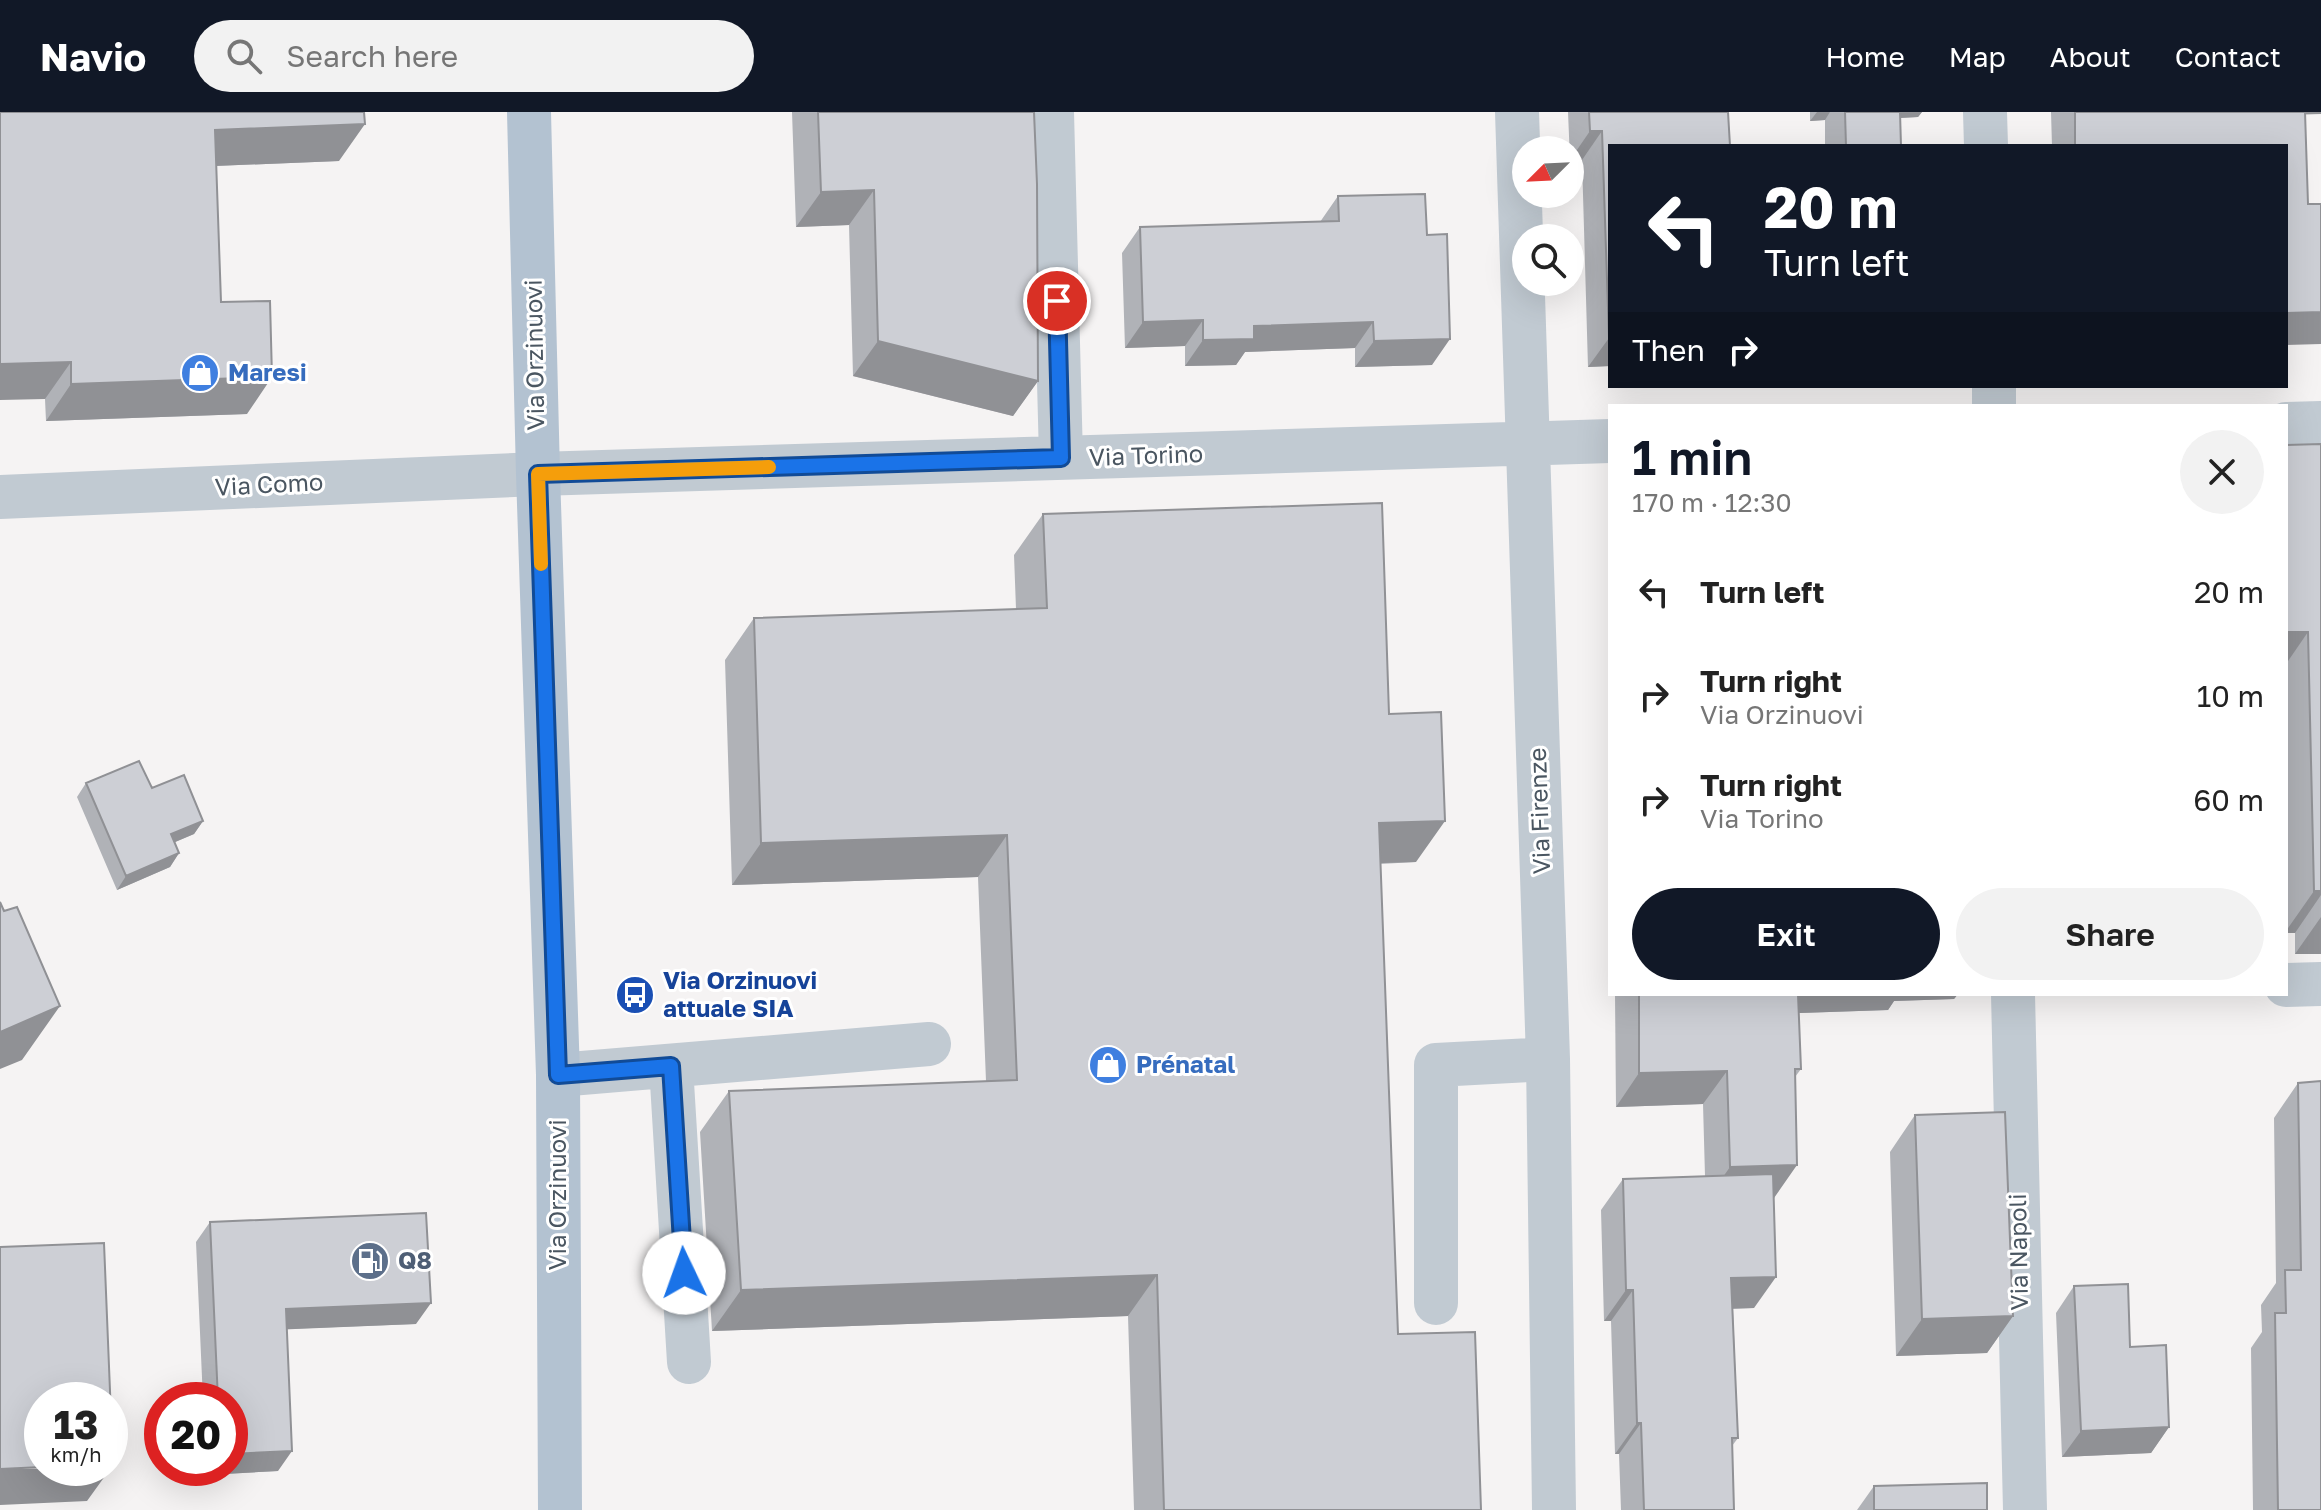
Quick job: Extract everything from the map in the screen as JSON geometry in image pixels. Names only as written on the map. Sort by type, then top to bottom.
[{"type":"main road","name":"Via Orzinuovi","points":[[529,112],[558,1075],[560,1510]]},
{"type":"street","points":[[1052,112],[1061,458]]},
{"type":"street","name":"Via Firenze","points":[[1517,112],[1548,1059],[1554,1510]]},
{"type":"street","points":[[1985,112],[1986,144]]},
{"type":"street","points":[[2288,424],[2321,423]]},
{"type":"street","name":"Via Torino","points":[[538,474],[1608,441]]},
{"type":"street","name":"Via Como","points":[[0,497],[538,474]]},
{"type":"street","points":[[2288,985],[2321,984]]},
{"type":"street","name":"Via Napoli","points":[[2013,996],[2025,1510]]},
{"type":"street","points":[[558,1075],[929,1044]]},
{"type":"street","points":[[1436,1303],[1436,1065],[1548,1059]]},
{"type":"street","points":[[671,1066],[689,1362]]},
{"type":"building","points":[[0,112],[364,112],[365,124],[215,130],[221,302],[270,301],[272,377],[71,384],[71,362],[0,364]]},
{"type":"building","points":[[818,112],[1034,112],[1038,381],[878,341],[874,190],[821,192]]},
{"type":"building","points":[[1589,112],[1728,112],[1730,144],[1608,144],[1608,308],[1602,131],[1590,131]]},
{"type":"building","points":[[1845,112],[1900,112],[1901,144],[1846,144]]},
{"type":"building","points":[[2075,112],[2305,112],[2308,204],[2321,204],[2321,312],[2288,313],[2288,144],[2075,144]]},
{"type":"building","points":[[1425,194],[1427,235],[1447,234],[1450,339],[1374,341],[1373,322],[1254,326],[1254,339],[1203,340],[1203,320],[1143,322],[1140,227],[1339,221],[1338,196]]},
{"type":"building","points":[[2321,444],[2321,891],[2314,891],[2308,632],[2288,632],[2288,445]]},
{"type":"building","points":[[1382,503],[1389,714],[1441,712],[1445,821],[1379,823],[1398,1334],[1475,1332],[1481,1510],[1164,1510],[1157,1275],[741,1290],[729,1091],[1017,1080],[1007,835],[761,843],[754,618],[1047,608],[1043,514]]},
{"type":"building","points":[[139,761],[152,788],[184,775],[203,821],[171,834],[179,853],[126,876],[86,783]]},
{"type":"building","points":[[0,902],[4,911],[17,907],[60,1006],[0,1032]]},
{"type":"building","points":[[1639,996],[1798,996],[1801,1069],[1795,1069],[1797,1165],[1730,1167],[1727,1071],[1639,1073]]},
{"type":"building","points":[[2321,1081],[2321,1510],[2278,1510],[2275,1313],[2286,1313],[2285,1270],[2301,1270],[2298,1083]]},
{"type":"building","points":[[2005,1112],[2013,1316],[1922,1319],[1915,1115]]},
{"type":"building","points":[[1773,1174],[1776,1277],[1731,1278],[1738,1438],[1732,1438],[1734,1510],[1644,1510],[1641,1423],[1637,1423],[1633,1290],[1626,1290],[1623,1179]]},
{"type":"building","points":[[426,1213],[431,1303],[286,1309],[292,1451],[248,1453],[248,1382],[217,1382],[210,1222]]},
{"type":"building","points":[[104,1243],[110,1382],[24,1382],[24,1468],[0,1469],[0,1247]]},
{"type":"building","points":[[2128,1284],[2130,1347],[2166,1345],[2169,1427],[2081,1431],[2074,1286]]},
{"type":"building","points":[[1987,1483],[1987,1510],[1874,1510],[1874,1486]]},
{"type":"slow traffic","points":[[541,564],[538,474],[769,467]]},
{"type":"place","name":"Maresi","points":[[200,373]]},
{"type":"place","name":"Via Orzinuovi attuale SIA","points":[[635,995]]},
{"type":"place","name":"Prénatal","points":[[1108,1065]]},
{"type":"place","name":"Q8","points":[[370,1261]]},
{"type":"route","points":[[684,1273],[671,1066],[558,1075],[538,474],[1061,458],[1057,301]]}]
